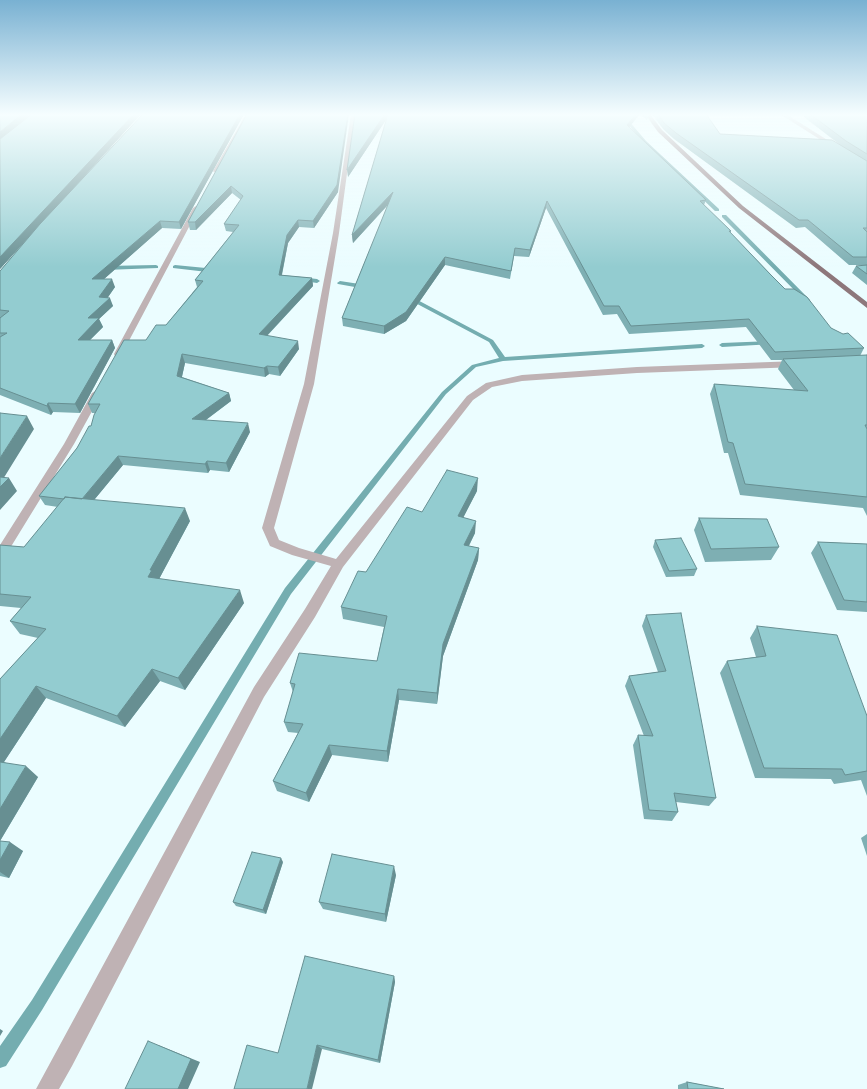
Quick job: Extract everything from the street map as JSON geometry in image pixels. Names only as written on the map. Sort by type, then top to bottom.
[{"type":"main road","points":[[696,165],[741,207],[867,306]]},
{"type":"street","points":[[214,176],[220,165]]},
{"type":"street","points":[[339,564],[296,552],[274,543],[268,528],[309,384],[336,233],[346,165]]},
{"type":"street","points":[[114,362],[199,203]]},
{"type":"street","points":[[47,1089],[88,1016],[259,692],[310,613],[339,564],[470,398],[489,385],[522,378],[622,371],[811,363]]},
{"type":"street","points":[[0,555],[69,444],[102,382]]},
{"type":"building","points":[[0,165],[86,165],[0,257]]},
{"type":"building","points":[[95,165],[211,165],[179,222],[160,221],[92,279],[112,279],[99,297],[110,298],[88,318],[99,318],[78,340],[112,340],[75,404],[48,403],[47,406],[0,388],[0,337],[7,333],[0,333],[0,318],[9,311],[0,310],[0,271],[40,224]]},
{"type":"building","points":[[219,165],[340,165],[337,185],[313,221],[298,220],[287,235],[279,275],[312,278],[259,334],[298,341],[278,367],[267,366],[264,368],[182,354],[177,376],[229,393],[192,419],[248,423],[226,463],[207,461],[205,464],[118,456],[82,499],[65,497],[64,499],[39,496],[77,448],[89,426],[91,426],[94,415],[100,404],[88,404],[124,340],[146,340],[156,325],[166,325],[203,281],[195,280],[239,225],[224,224],[243,196],[231,186],[195,222],[188,222]]},
{"type":"building","points":[[373,165],[669,165],[706,200],[700,201],[731,231],[729,231],[785,289],[794,289],[807,297],[831,328],[843,334],[848,333],[864,348],[775,352],[749,319],[631,326],[619,306],[604,306],[547,201],[530,250],[515,248],[511,271],[445,257],[406,312],[384,326],[342,318],[393,192],[352,235]]},
{"type":"building","points":[[721,165],[867,165],[867,228],[863,228],[867,232],[867,257],[853,257],[808,220],[799,220]]},
{"type":"building","points":[[867,265],[867,274],[856,266]]},
{"type":"building","points":[[867,355],[867,425],[865,425],[867,429],[867,497],[745,484],[733,443],[728,442],[714,384],[808,391],[783,359]]},
{"type":"building","points":[[0,413],[27,416],[0,458]]},
{"type":"building","points":[[447,470],[478,478],[458,516],[476,521],[464,545],[479,548],[443,644],[437,693],[398,689],[387,751],[329,745],[306,793],[273,781],[303,724],[284,722],[295,684],[290,683],[299,653],[377,661],[387,616],[341,607],[358,571],[366,572],[407,507],[422,512]]},
{"type":"building","points":[[0,477],[9,478],[0,487]]},
{"type":"building","points":[[65,497],[185,508],[150,570],[152,570],[148,577],[240,590],[178,678],[152,669],[117,716],[36,686],[0,739],[0,679],[46,629],[10,621],[31,597],[0,594],[0,545],[24,547]]},
{"type":"building","points":[[699,518],[767,519],[779,547],[711,549]]},
{"type":"building","points":[[681,538],[697,569],[669,571],[655,540]]},
{"type":"building","points":[[818,542],[867,544],[867,602],[844,600]]},
{"type":"building","points":[[681,613],[716,798],[674,793],[678,812],[649,810],[638,735],[653,736],[629,676],[666,671],[646,615]]},
{"type":"building","points":[[757,626],[837,635],[867,716],[867,771],[845,775],[842,769],[764,768],[727,661],[766,656]]},
{"type":"building","points":[[0,762],[26,766],[0,809]]},
{"type":"building","points":[[0,841],[10,842],[0,860]]},
{"type":"building","points":[[252,852],[281,858],[263,910],[233,902]]},
{"type":"building","points":[[332,854],[394,866],[385,914],[319,902]]},
{"type":"building","points":[[305,956],[394,976],[378,1060],[317,1045],[307,1089],[234,1089],[247,1045],[278,1053]]},
{"type":"building","points":[[148,1041],[191,1059],[178,1089],[125,1089]]},
{"type":"building","points":[[687,1082],[724,1089],[688,1089]]},
{"type":"waterway","points":[[669,165],[717,210]]},
{"type":"waterway","points":[[724,216],[808,301]]},
{"type":"waterway","points":[[105,268],[156,267]]},
{"type":"waterway","points":[[175,267],[216,271]]},
{"type":"waterway","points":[[300,279],[317,281]]},
{"type":"waterway","points":[[340,283],[366,287]]},
{"type":"waterway","points":[[408,297],[491,341],[503,359]]},
{"type":"waterway","points":[[722,345],[771,343]]},
{"type":"waterway","points":[[503,359],[702,346]]},
{"type":"waterway","points":[[0,1060],[37,1005],[288,591],[444,393],[474,366],[503,359]]}]
